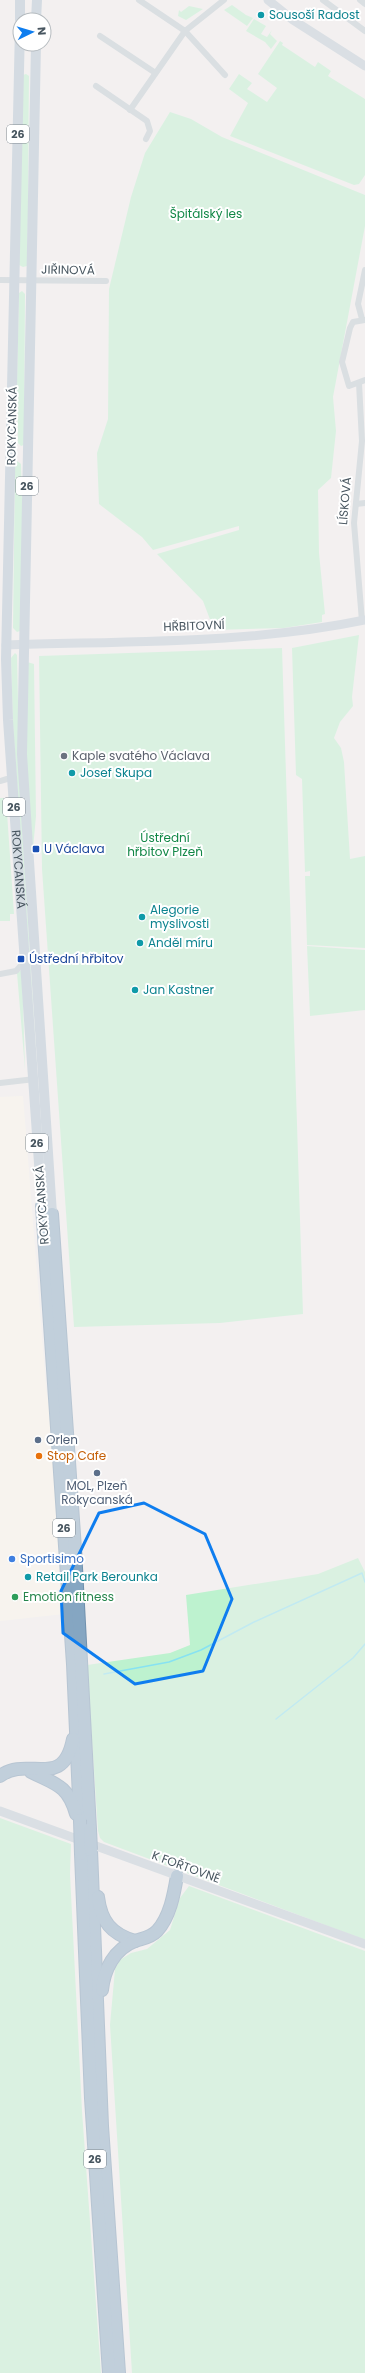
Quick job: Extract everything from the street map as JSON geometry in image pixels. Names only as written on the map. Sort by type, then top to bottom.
[{"type":"highway","name":"ROKYCANSKÁ","points":[[47,1210],[80,1662]]},
{"type":"highway","name":"26","points":[[80,1662],[76,1722],[79,1820],[85,1831]]},
{"type":"highway","name":"26","points":[[80,1662],[86,1852],[119,2373]]},
{"type":"highway","points":[[0,1776],[14,1770],[49,1770],[60,1765],[69,1754],[76,1722]]},
{"type":"highway","points":[[14,1770],[28,1771],[60,1785],[71,1799],[79,1820]]},
{"type":"highway","name":"26","points":[[86,1852],[92,2113],[109,2373]]},
{"type":"highway","points":[[86,1852],[98,1902],[105,1922],[115,1933],[135,1941]]},
{"type":"highway","points":[[98,2033],[104,1973],[113,1958],[135,1941],[150,1936],[162,1924],[174,1892],[177,1876]]},
{"type":"main road","points":[[20,0],[20,12]]},
{"type":"main road","points":[[36,12],[37,0]]},
{"type":"main road","name":"ROKYCANSKÁ","points":[[19,52],[15,280],[3,645],[33,1079],[47,1210]]},
{"type":"main road","name":"ROKYCANSKÁ","points":[[36,52],[24,644],[23,789],[44,1077],[47,1210]]},
{"type":"street","points":[[139,0],[185,31],[225,75]]},
{"type":"street","points":[[130,110],[154,72],[185,31],[224,0]]},
{"type":"street","points":[[268,0],[293,20],[365,66]]},
{"type":"street","points":[[323,0],[365,31]]},
{"type":"street","points":[[360,0],[365,4]]},
{"type":"street","points":[[100,36],[154,72]]},
{"type":"street","points":[[96,86],[147,121],[150,131],[146,139]]},
{"type":"street","points":[[365,270],[358,304],[364,319],[353,322],[350,328],[342,362],[349,386],[365,380]]},
{"type":"street","name":"JIŘINOVÁ","points":[[0,280],[106,282]]},
{"type":"street","name":"LÍSKOVÁ","points":[[358,383],[362,441],[354,540],[364,620]]},
{"type":"street","points":[[356,504],[365,503]]},
{"type":"street","name":"HŘBITOVNÍ","points":[[3,645],[239,636],[284,632],[364,620]]},
{"type":"street","points":[[0,781],[7,779]]},
{"type":"street","points":[[0,974],[16,971],[25,961]]},
{"type":"street","points":[[0,1083],[44,1077]]},
{"type":"street","name":"K FOŘTOVNĚ","points":[[0,1811],[365,1944]]},
{"type":"highlighted area","points":[[144,1503],[205,1534],[232,1599],[203,1671],[135,1684],[63,1633],[61,1591],[99,1513]]},
{"type":"shaded area","points":[[23,1096],[46,1388],[51,1419],[64,1614],[0,1621],[0,1097]]},
{"type":"green space","points":[[232,5],[253,18],[247,26],[224,10]]},
{"type":"green space","points":[[189,6],[203,9],[186,20],[178,16],[179,10],[181,12]]},
{"type":"green space","points":[[254,19],[266,26],[261,34],[267,37],[272,30],[270,34],[277,41],[271,49],[265,42],[246,31]]},
{"type":"green space","points":[[280,41],[283,43],[282,45],[315,67],[318,62],[331,71],[328,76],[365,99],[365,175],[359,184],[354,185],[230,136],[248,103],[229,89],[239,74],[252,83],[247,89],[267,102],[277,88],[258,74]]},
{"type":"green space","points":[[26,74],[29,76],[28,218],[27,266],[23,267],[19,265],[23,75]]},
{"type":"green space","name":"Špitálský les","points":[[170,112],[191,119],[222,137],[365,195],[365,226],[333,397],[336,431],[331,478],[318,490],[319,553],[325,614],[322,615],[322,622],[284,628],[214,630],[203,601],[157,554],[239,530],[239,526],[153,550],[142,537],[99,504],[97,453],[108,419],[109,289],[131,197],[145,153]]},
{"type":"green space","points":[[22,291],[25,294],[24,445],[21,446],[18,443],[17,381],[19,293]]},
{"type":"green space","points":[[17,461],[21,464],[23,530],[20,631],[17,632],[13,628],[15,464]]},
{"type":"green space","points":[[359,635],[352,697],[353,706],[340,722],[334,738],[341,748],[344,762],[350,859],[365,856],[365,948],[307,945],[305,876],[310,876],[310,871],[305,872],[302,779],[296,775],[292,648]]},
{"type":"green space","name":"Ústřední hřbitov Plzeň","points":[[282,648],[303,1314],[220,1323],[74,1327],[42,869],[39,656]]},
{"type":"green space","points":[[15,653],[17,655],[20,792],[37,1068],[13,725],[11,658]]},
{"type":"green space","points":[[27,662],[34,664],[36,816],[33,849],[26,762]]},
{"type":"green space","points":[[0,798],[6,798],[14,914],[10,914],[10,921],[0,921]]},
{"type":"green space","points":[[307,946],[365,950],[365,1010],[310,1016]]},
{"type":"green space","points":[[22,970],[25,1069],[17,973]]},
{"type":"green space","points":[[358,1558],[365,1572],[365,1940],[104,1842],[100,1838],[98,1831],[87,1665],[170,1653],[190,1645],[186,1595],[318,1574]]},
{"type":"green space","points":[[0,1818],[71,1844],[70,1874],[82,2111],[101,2373],[0,2373]]},
{"type":"green space","points":[[189,1886],[365,1951],[365,2373],[132,2373],[110,2025],[115,1969],[120,1960],[131,1953],[147,1949],[170,1930],[180,1898]]},
{"type":"waterway","points":[[104,1674],[169,1662],[201,1650],[254,1622],[362,1573],[365,1582]]},
{"type":"waterway","points":[[276,1719],[353,1658],[365,1644]]},
{"type":"place","name":"Sousoší Radost","points":[[261,15]]},
{"type":"place","name":"Kaple svatého Václava","points":[[64,756]]},
{"type":"place","name":"Josef Skupa","points":[[72,773]]},
{"type":"place","name":"U Václava","points":[[36,849]]},
{"type":"place","name":"Alegorie myslivosti","points":[[142,917]]},
{"type":"place","name":"Anděl míru","points":[[140,943]]},
{"type":"place","name":"Ústřední hřbitov","points":[[21,959]]},
{"type":"place","name":"Jan Kastner","points":[[135,990]]},
{"type":"place","name":"Orlen","points":[[38,1440]]},
{"type":"place","name":"Stop Cafe","points":[[39,1456]]},
{"type":"place","name":"MOL, Plzeň Rokycanská","points":[[97,1473]]},
{"type":"place","name":"Sportisimo","points":[[12,1559]]},
{"type":"place","name":"Retail Park Berounka","points":[[28,1577]]},
{"type":"place","name":"Emotion fitness","points":[[15,1597]]}]
